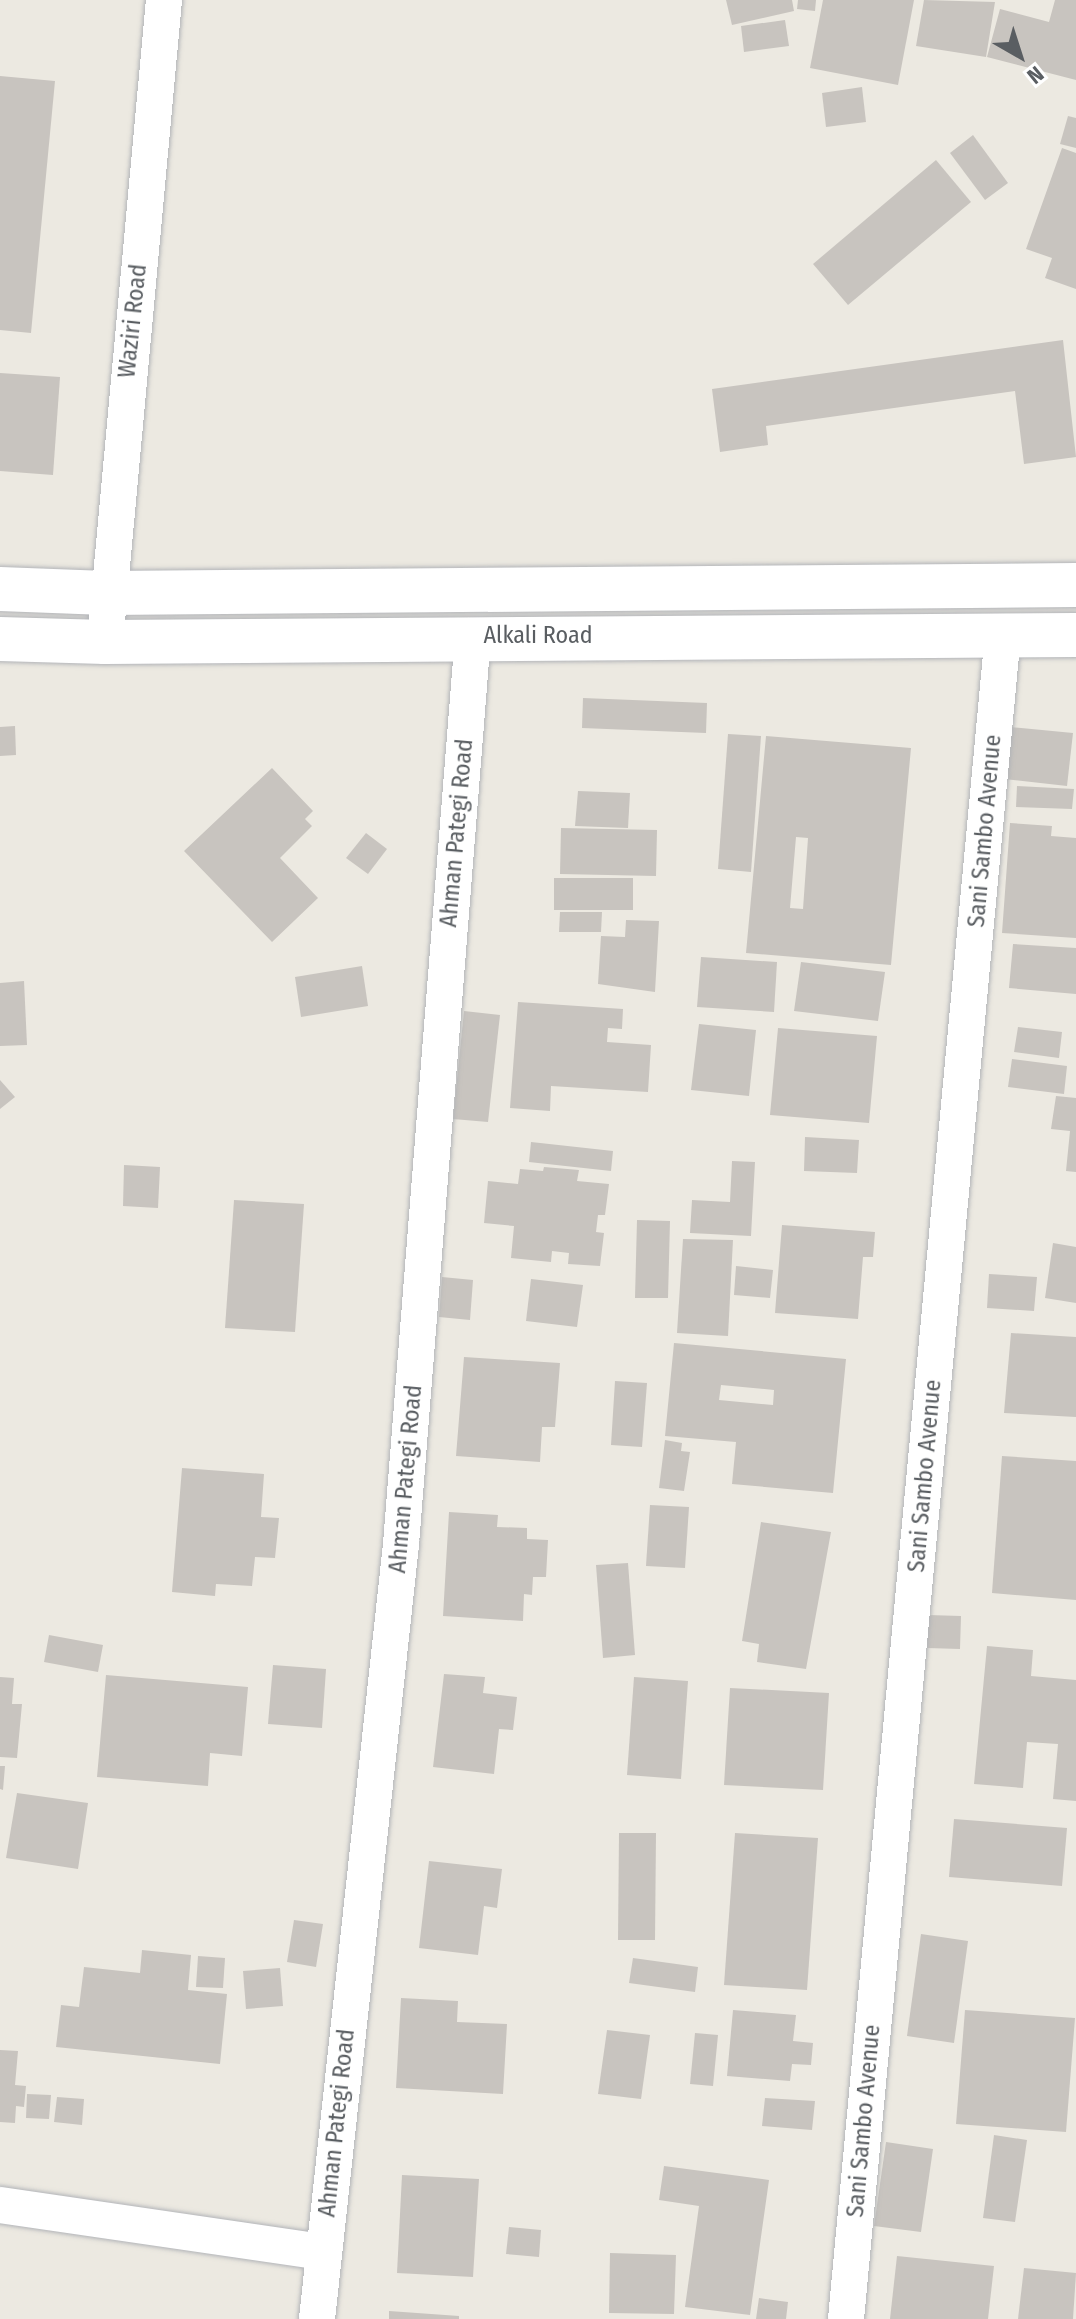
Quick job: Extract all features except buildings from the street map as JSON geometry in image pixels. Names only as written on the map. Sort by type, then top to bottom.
[{"type":"main road","name":"Alkali Road","points":[[0,589],[106,593],[1076,585]]},
{"type":"main road","name":"Alkali Road","points":[[0,639],[105,642],[473,636],[1076,635]]},
{"type":"street","name":"Waziri Road","points":[[105,642],[106,593],[164,0]]},
{"type":"street","name":"Sani Sambo Avenue","points":[[846,2319],[1003,633]]},
{"type":"street","name":"Ahman Pategi Road","points":[[317,2319],[401,1544],[473,636]]},
{"type":"street","points":[[0,2205],[322,2252]]}]
